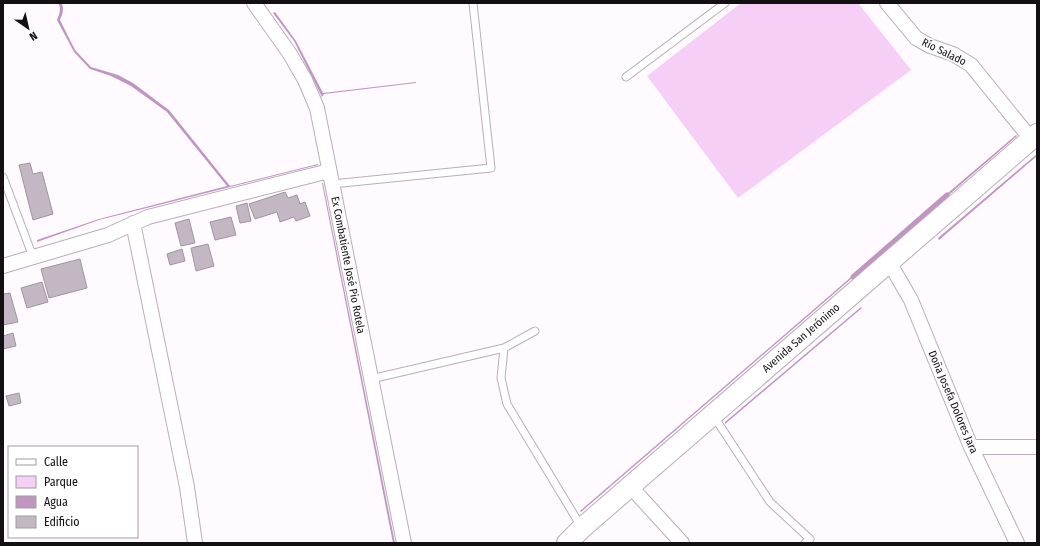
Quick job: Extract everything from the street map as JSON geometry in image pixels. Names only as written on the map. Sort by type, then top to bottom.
[{"type":"street","name":"Ex Combatiente José Pio Rotela","points":[[254,3],[290,54],[305,80],[317,108],[404,543]]},
{"type":"street","name":"Río Salado","points":[[887,3],[916,38],[930,46],[953,54],[971,65],[1034,137]]},
{"type":"street","name":"Avenida San Jerónimo","points":[[567,543],[630,486],[1034,137]]},
{"type":"street","points":[[3,266],[108,235],[148,217],[331,178]]},
{"type":"street","points":[[133,223],[187,487],[195,543]]},
{"type":"street","name":"Doña Josefa Dolores Jara","points":[[889,262],[911,300],[971,447],[1017,543]]},
{"type":"street","points":[[971,447],[1037,447]]},
{"type":"street","points":[[630,486],[682,543]]},
{"type":"lane","points":[[331,178],[491,168],[472,3]]},
{"type":"lane","points":[[626,77],[725,3]]},
{"type":"lane","points":[[3,177],[33,257]]},
{"type":"lane","points":[[371,379],[504,348],[535,331]]},
{"type":"lane","points":[[504,348],[501,378],[507,404],[582,528]]},
{"type":"lane","points":[[713,415],[770,502],[810,539],[805,543]]},
{"type":"green space","points":[[741,3],[858,3],[911,70],[738,198],[647,76]]},
{"type":"water","points":[[58,3],[61,3],[63,7],[60,20],[75,50],[91,67],[118,75],[133,83],[169,110],[230,186],[318,165],[99,220],[37,242],[37,240],[99,219],[227,186],[167,112],[131,86],[111,76],[90,69],[74,52],[57,20],[60,9]]},
{"type":"water","points":[[275,12],[296,41],[323,93],[416,83],[324,94],[322,97],[294,41],[273,13]]},
{"type":"water","points":[[1016,135],[1017,136],[944,199],[942,198]]},
{"type":"water","points":[[1037,154],[1037,156],[939,240],[938,238]]},
{"type":"water","points":[[323,183],[395,543],[393,543]]},
{"type":"water","points":[[857,272],[858,273],[581,512],[580,511]]},
{"type":"water","points":[[861,307],[862,308],[725,424],[725,422]]},
{"type":"building","points":[[30,163],[33,174],[42,172],[53,214],[33,220],[19,165]]},
{"type":"building","points":[[285,192],[288,198],[297,195],[300,204],[305,202],[310,216],[296,221],[294,217],[280,222],[277,212],[255,219],[249,204]]},
{"type":"building","points":[[247,203],[251,221],[240,223],[236,206]]},
{"type":"building","points":[[231,217],[236,235],[215,240],[210,222]]},
{"type":"building","points":[[189,219],[195,243],[181,246],[175,223]]},
{"type":"building","points":[[208,244],[214,266],[196,271],[191,248]]},
{"type":"building","points":[[182,249],[185,261],[170,265],[167,254]]},
{"type":"building","points":[[80,259],[87,288],[49,298],[41,269]]},
{"type":"building","points":[[42,282],[48,302],[27,308],[21,288]]},
{"type":"building","points":[[10,293],[18,322],[3,325],[3,294]]},
{"type":"building","points":[[13,333],[16,346],[3,349],[3,336]]},
{"type":"building","points":[[19,393],[21,403],[9,406],[6,396]]},
{"type":"waterway","points":[[853,277],[947,195]]}]
